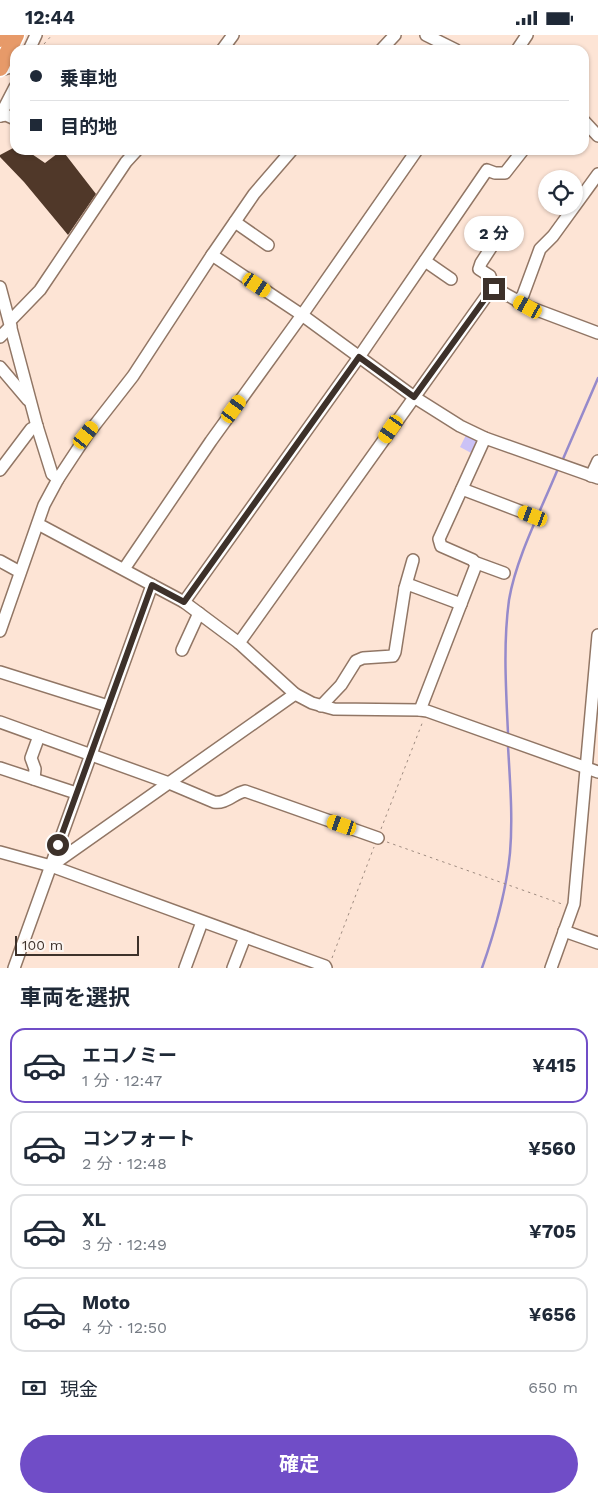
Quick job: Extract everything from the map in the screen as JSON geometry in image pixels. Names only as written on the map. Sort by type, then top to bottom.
[{"type":"highway","points":[[0,69],[10,48]]},
{"type":"street","points":[[386,45],[395,35]]},
{"type":"street","points":[[426,35],[446,45]]},
{"type":"street","points":[[0,116],[10,97]]},
{"type":"street","points":[[591,123],[598,136]]},
{"type":"street","points":[[0,337],[40,290],[132,155]]},
{"type":"street","points":[[0,631],[44,505],[58,479],[86,435],[133,376],[254,194],[288,155]]},
{"type":"street","points":[[124,569],[211,441],[414,155]]},
{"type":"street","points":[[184,602],[359,357],[487,170],[494,173],[505,173],[519,155]]},
{"type":"street","points":[[518,302],[540,249],[553,236],[598,174]]},
{"type":"street","points":[[235,222],[268,245]]},
{"type":"street","points":[[494,289],[490,276],[479,269],[480,263],[503,229]]},
{"type":"street","points":[[212,255],[302,315],[414,397],[460,426],[485,438],[595,477],[598,461]]},
{"type":"street","points":[[425,261],[451,279]]},
{"type":"street","points":[[0,287],[37,426],[52,474],[58,479]]},
{"type":"street","points":[[494,289],[528,307],[598,333]]},
{"type":"street","points":[[239,643],[414,397],[494,289]]},
{"type":"street","points":[[0,367],[31,403]]},
{"type":"street","points":[[0,470],[31,429],[37,426]]},
{"type":"street","points":[[485,438],[438,539],[441,546],[474,562],[504,573]]},
{"type":"street","points":[[462,489],[533,516]]},
{"type":"street","points":[[38,524],[184,602],[239,643],[295,694],[312,703],[334,709],[420,710],[598,772]]},
{"type":"street","points":[[321,706],[341,685],[356,661],[362,658],[394,656],[405,588],[413,560]]},
{"type":"street","points":[[0,561],[20,572]]},
{"type":"street","points":[[420,710],[476,565],[474,562]]},
{"type":"street","points":[[14,968],[152,585]]},
{"type":"street","points":[[405,588],[410,585],[461,604]]},
{"type":"street","points":[[182,650],[198,613]]},
{"type":"street","points":[[550,968],[572,908],[585,767],[595,701],[598,635]]},
{"type":"street","points":[[0,672],[108,707]]},
{"type":"street","points":[[50,866],[295,694]]},
{"type":"street","points":[[0,722],[169,783],[214,802],[221,803],[245,791],[378,838]]},
{"type":"street","points":[[34,779],[36,769],[30,758],[39,735]]},
{"type":"street","points":[[0,768],[76,793]]},
{"type":"street","points":[[0,853],[50,866],[326,968]]},
{"type":"street","points":[[185,968],[202,922]]},
{"type":"street","points":[[564,931],[598,943]]},
{"type":"street","points":[[233,968],[245,937]]},
{"type":"path","points":[[378,838],[572,908]]},
{"type":"shaded area","points":[[467,433],[479,439],[474,449],[477,451],[475,455],[460,447]]},
{"type":"building","points":[[10,150],[10,155],[33,155],[45,163],[55,155],[66,155],[96,194],[68,235],[24,182],[0,157],[0,155]]},
{"type":"waterway","points":[[563,459],[598,378]]},
{"type":"waterway","points":[[508,733],[506,650],[509,600],[512,584],[523,551],[557,471]]},
{"type":"waterway","points":[[482,968],[499,912],[506,883],[510,853],[511,813],[508,746]]},
{"type":"route","points":[[58,845],[152,585],[184,602],[359,357],[414,397],[490,291],[494,289]]}]
